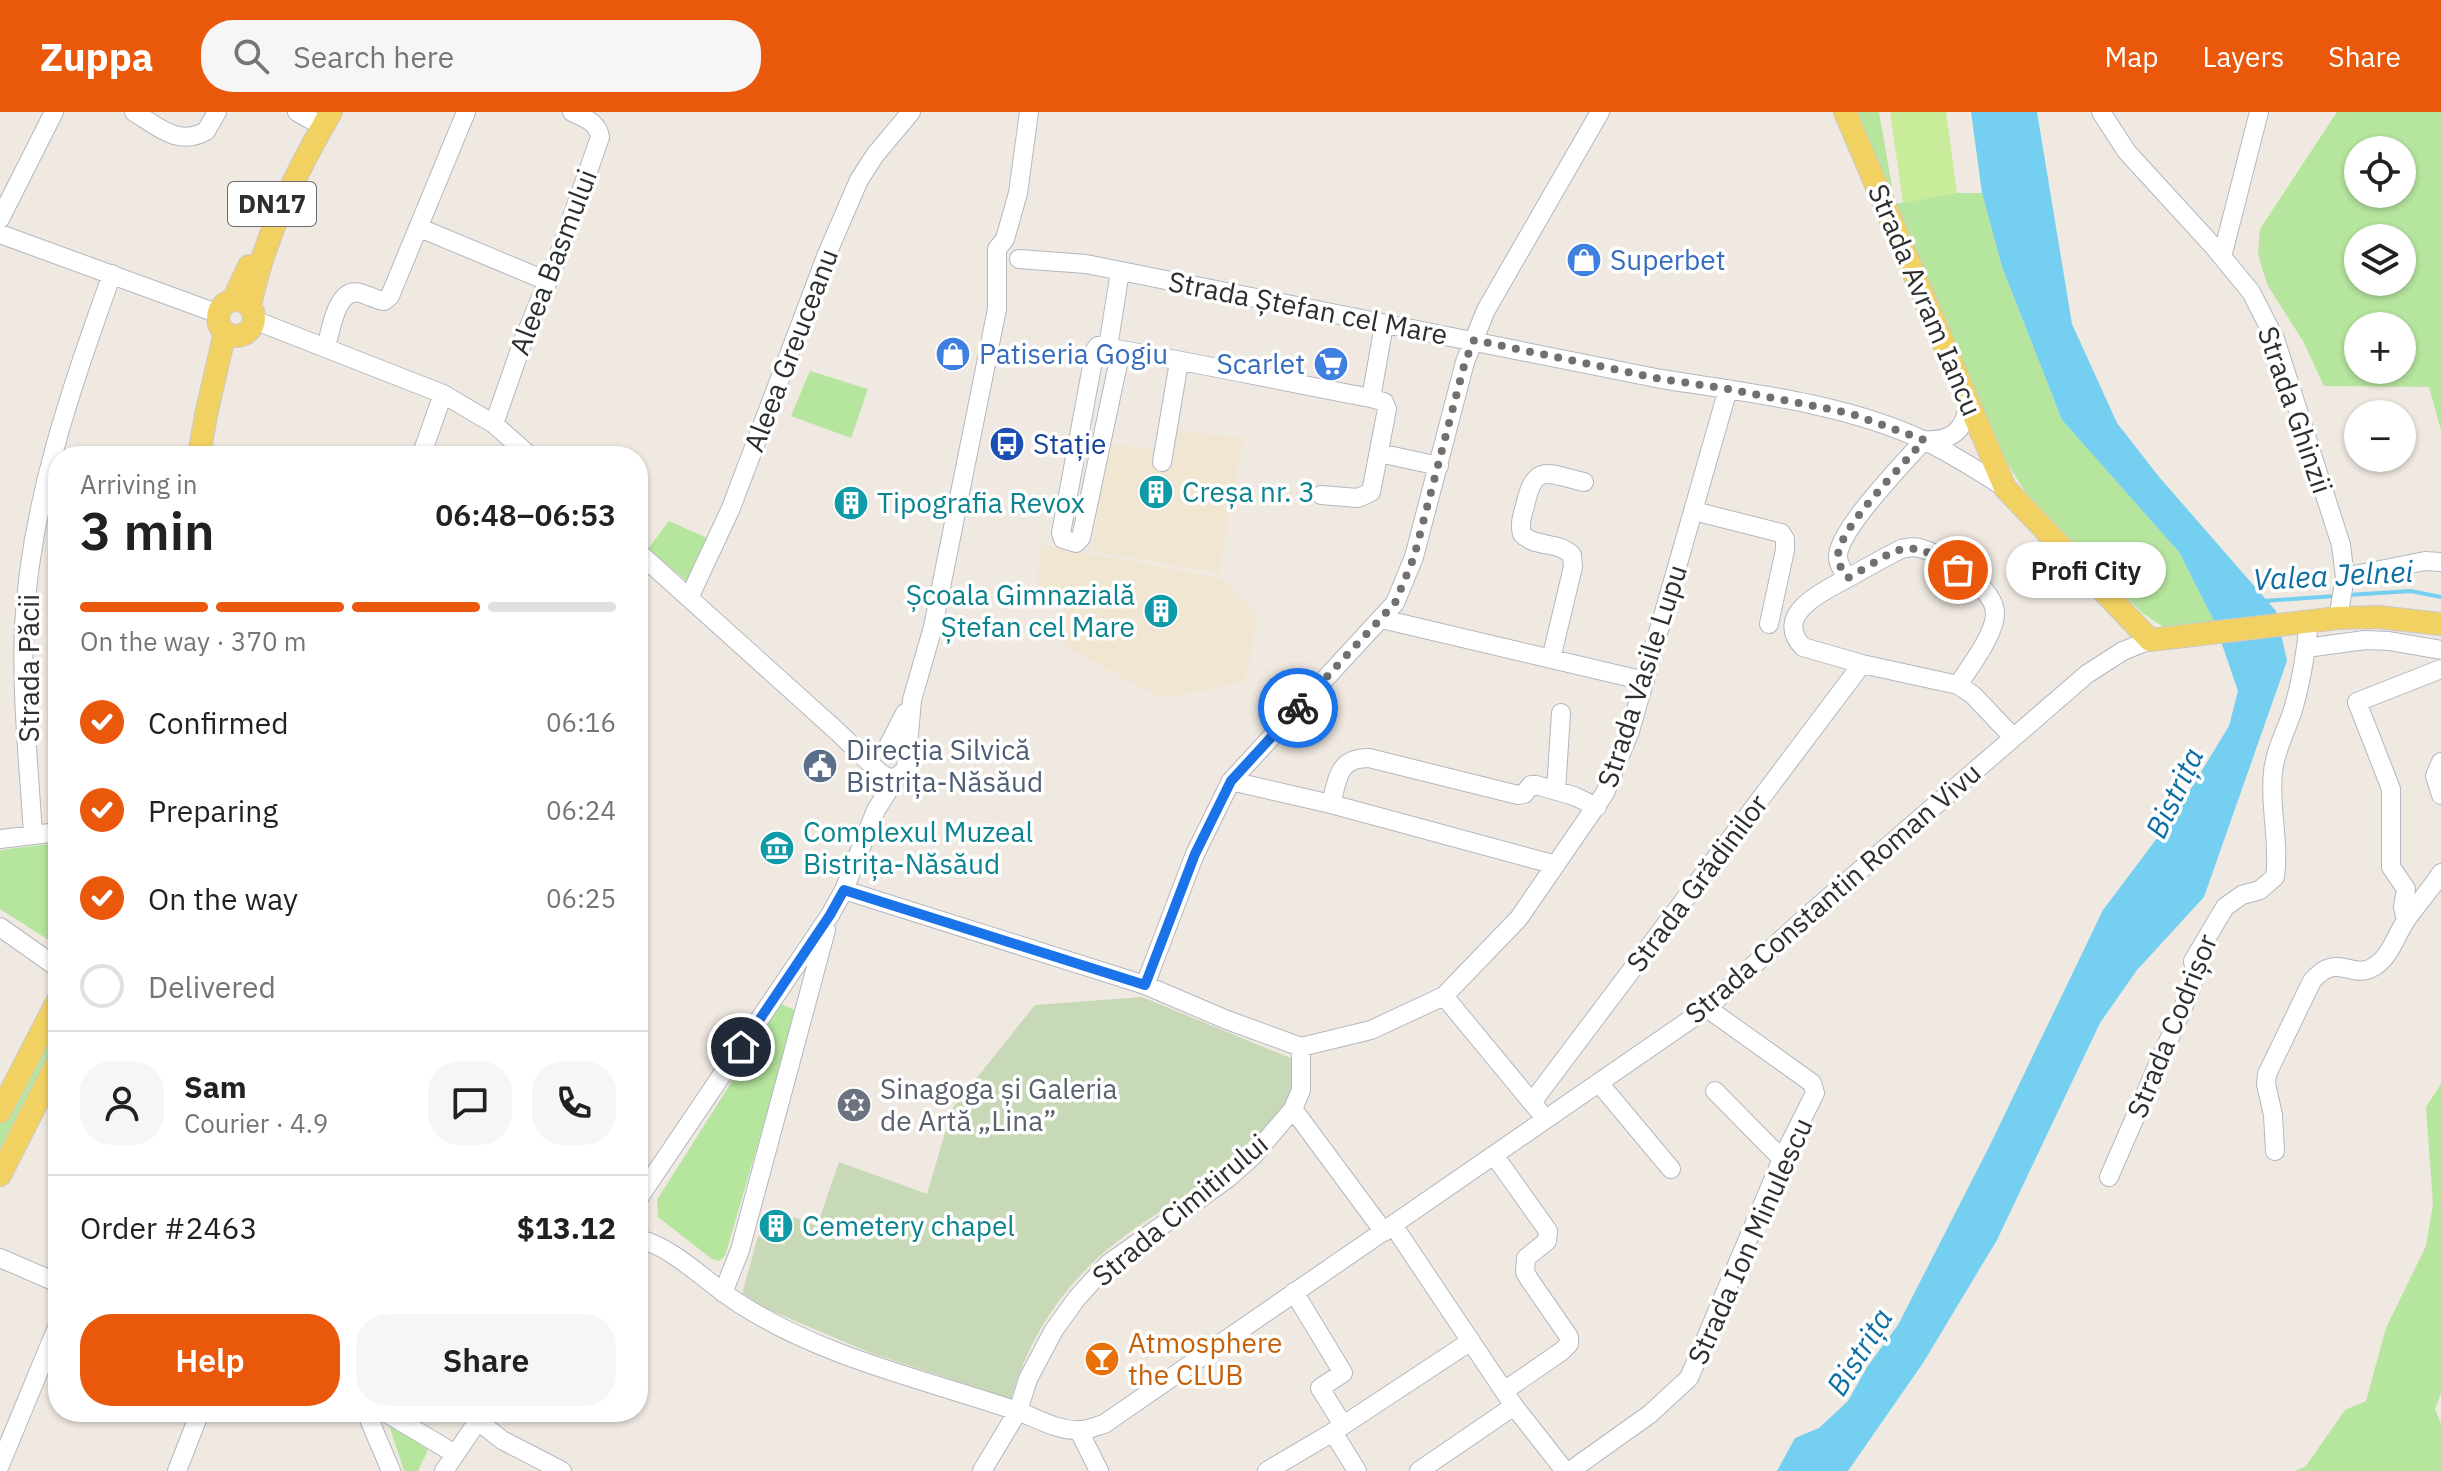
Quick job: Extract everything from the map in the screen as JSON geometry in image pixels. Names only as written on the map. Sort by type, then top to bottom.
[{"type":"main road","name":"Strada Avram Iancu","points":[[1845,112],[2005,488]]},
{"type":"main road","name":"DN17","points":[[201,446],[206,415],[236,318],[254,284],[298,171],[315,114]]},
{"type":"main road","name":"DN17","points":[[211,446],[236,318]]},
{"type":"main road","name":"Strada Ștefan cel Mare","points":[[2005,488],[2150,640]]},
{"type":"main road","points":[[2150,640],[2309,621],[2339,613],[2441,624]]},
{"type":"main road","points":[[0,1112],[48,1019]]},
{"type":"main road","points":[[0,1175],[48,1081]]},
{"type":"street","points":[[0,219],[54,112]]},
{"type":"street","points":[[134,112],[169,134],[182,138],[206,131],[217,112]]},
{"type":"street","points":[[326,347],[339,304],[345,297],[362,293],[374,300],[384,301],[390,296],[466,112]]},
{"type":"street","name":"Aleea Basmului","points":[[494,424],[600,137],[593,123],[572,112]]},
{"type":"street","name":"Aleea Greuceanu","points":[[689,598],[731,508],[827,254],[859,180],[875,155],[911,112]]},
{"type":"street","points":[[885,773],[906,769],[912,700],[933,627],[998,304],[1013,251],[1029,112]]},
{"type":"street","points":[[1145,985],[1195,854],[1231,781],[1395,603],[1414,557],[1465,362],[1474,340],[1494,297],[1600,112]]},
{"type":"street","name":"Strada Ghinzii","points":[[2101,112],[2127,152],[2251,292],[2275,339],[2341,545],[2344,580],[2339,613]]},
{"type":"street","points":[[2222,257],[2259,112]]},
{"type":"street","points":[[420,228],[547,281]]},
{"type":"street","points":[[0,234],[326,347],[443,394],[494,424],[519,446]]},
{"type":"street","name":"Strada Ștefan cel Mare","points":[[1013,251],[1849,413],[1924,440],[2005,488]]},
{"type":"street","points":[[1120,271],[1114,349],[1081,538],[1076,543],[1068,541],[1061,533],[1098,346],[1114,349],[1179,362],[1371,398],[1384,402],[1387,409],[1373,487],[1368,496],[1321,495]]},
{"type":"street","name":"Strada Păcii","points":[[55,446],[67,400],[112,274]]},
{"type":"street","points":[[1371,398],[1384,325]]},
{"type":"street","points":[[1162,462],[1179,362]]},
{"type":"street","name":"Strada Vasile Lupu","points":[[1301,1047],[1371,1030],[1444,996],[1519,918],[1597,807],[1630,731],[1728,389]]},
{"type":"street","points":[[425,446],[443,394]]},
{"type":"street","points":[[1848,578],[1839,566],[1841,541],[1924,440],[1937,441],[1950,437],[1960,429],[1968,405]]},
{"type":"street","points":[[1379,453],[1439,466]]},
{"type":"street","name":"Strada Păcii","points":[[33,835],[24,632],[29,575],[48,472]]},
{"type":"street","points":[[1551,659],[1573,567],[1572,555],[1563,548],[1529,540],[1522,534],[1521,521],[1530,484],[1537,476],[1547,474],[1584,482]]},
{"type":"street","points":[[1694,511],[1781,533],[1785,539],[1769,624]]},
{"type":"street","points":[[1958,685],[1992,628],[1995,614],[1992,600],[1983,586],[1934,553],[1915,546],[1901,549],[1811,598],[1799,611],[1794,631],[1796,640],[1803,647],[1862,664],[1958,685],[1973,695],[2012,736]]},
{"type":"street","points":[[648,561],[885,773]]},
{"type":"street","points":[[2344,580],[2425,561],[2441,562]]},
{"type":"street","points":[[1382,619],[1645,681]]},
{"type":"street","name":"Strada Codrișor","points":[[2109,1177],[2191,989],[2195,973],[2193,961],[2203,941],[2225,907],[2242,895],[2260,890],[2275,877],[2278,857],[2272,775],[2275,757],[2293,710],[2309,621]]},
{"type":"street","name":"Strada Constantin Roman Vivu","points":[[1079,1431],[1104,1424],[1125,1412],[1707,1008],[2012,736],[2087,674],[2123,651],[2150,640]]},
{"type":"street","points":[[2306,648],[2365,640],[2441,650]]},
{"type":"street","name":"Strada Grădinilor","points":[[1533,1101],[1862,664]]},
{"type":"street","points":[[2406,920],[2403,907],[2406,889],[2391,867],[2391,789],[2357,702],[2441,669]]},
{"type":"street","points":[[648,1184],[844,890],[876,810],[885,773],[878,756],[912,700]]},
{"type":"street","points":[[1556,791],[1561,713]]},
{"type":"street","points":[[839,733],[885,749],[896,748],[905,756]]},
{"type":"street","points":[[1331,804],[1344,765],[1357,758],[1369,758],[1518,795],[1524,794],[1527,787],[1533,785],[1597,807]]},
{"type":"street","points":[[2441,762],[2435,776],[2441,795]]},
{"type":"street","points":[[1231,781],[1331,804],[1556,865]]},
{"type":"street","points":[[0,839],[48,833]]},
{"type":"street","points":[[2275,1151],[2267,1074],[2312,981],[2320,972],[2333,966],[2360,971],[2377,965],[2441,873]]},
{"type":"street","points":[[844,890],[1145,985],[1301,1047]]},
{"type":"street","points":[[723,1293],[743,1241],[830,915]]},
{"type":"street","points":[[0,927],[48,961]]},
{"type":"street","points":[[1444,996],[1546,1119]]},
{"type":"street","name":"Strada Ion Minulescu","points":[[1568,1471],[1650,1414],[1689,1378],[1782,1159],[1813,1098],[1814,1088],[1807,1080],[1707,1008]]},
{"type":"street","name":"Strada Cimitirului","points":[[982,1471],[1018,1411],[1028,1379],[1054,1330],[1077,1298],[1108,1264],[1227,1179],[1253,1156],[1293,1109],[1301,1090],[1301,1047]]},
{"type":"street","points":[[1599,1083],[1671,1169]]},
{"type":"street","points":[[1715,1091],[1782,1159]]},
{"type":"street","points":[[1293,1109],[1388,1228],[1471,1341],[1509,1399],[1568,1471]]},
{"type":"street","points":[[1419,1471],[1509,1399],[1569,1344],[1569,1337],[1525,1272],[1526,1258],[1547,1241],[1548,1231],[1494,1155]]},
{"type":"street","points":[[648,1242],[659,1246],[723,1293],[782,1328],[868,1365],[1018,1411],[1051,1425],[1079,1431],[1099,1471]]},
{"type":"street","points":[[0,1258],[48,1279]]},
{"type":"street","points":[[1294,1292],[1343,1373],[1320,1388],[1357,1471]]},
{"type":"street","points":[[1267,1471],[1338,1429],[1471,1341]]},
{"type":"street","points":[[0,1465],[48,1349]]},
{"type":"street","points":[[177,1471],[196,1422]]},
{"type":"street","points":[[370,1422],[391,1471]]},
{"type":"street","points":[[402,1422],[455,1454]]},
{"type":"street","points":[[444,1471],[477,1422]]},
{"type":"street","points":[[486,1422],[502,1440],[562,1471]]},
{"type":"shaded area","points":[[1175,429],[1243,439],[1219,573],[1092,551],[1107,444],[1171,451]]},
{"type":"shaded area","points":[[1042,545],[1220,578],[1258,616],[1245,682],[1163,698],[1064,647],[1064,598],[1037,585]]},
{"type":"green space","points":[[1854,112],[1879,112],[1895,204],[1957,193],[1982,193],[2002,267],[2062,420],[2179,552],[2214,621],[2165,628],[2141,612],[2026,493],[2004,458]]},
{"type":"green space","points":[[1890,112],[1946,112],[1957,193],[1903,203]]},
{"type":"green space","points":[[2337,112],[2441,112],[2441,430],[2429,387],[2324,386],[2303,341],[2268,286],[2258,255],[2260,229]]},
{"type":"green space","points":[[810,371],[868,389],[851,438],[791,416]]},
{"type":"green space","points":[[669,521],[709,539],[688,582],[648,549]]},
{"type":"green space","points":[[48,844],[48,940],[0,909],[0,850]]},
{"type":"green space","points":[[1142,997],[1293,1059],[1289,1096],[1266,1131],[1245,1151],[1123,1237],[1070,1286],[1045,1321],[1025,1359],[1011,1399],[871,1353],[741,1298],[758,1236],[784,1245],[794,1217],[817,1226],[839,1162],[927,1194],[952,1109],[1035,1005]]},
{"type":"green space","points":[[781,1004],[797,1011],[725,1256],[719,1261],[712,1259],[658,1217],[657,1200]]},
{"type":"green space","points":[[48,1029],[48,1064],[0,1160],[0,1124]]},
{"type":"green space","points":[[2441,1084],[2441,1393],[2435,1409],[2441,1424],[2441,1471],[2295,1471],[2306,1466],[2345,1410],[2366,1401],[2386,1328],[2426,1246],[2433,1204],[2426,1107]]},
{"type":"green space","points":[[388,1422],[428,1450],[418,1471],[404,1471]]},
{"type":"water","points":[[1971,112],[2037,112],[2072,324],[2117,423],[2160,478],[2276,611],[2287,661],[2204,897],[2137,970],[2100,1023],[1997,1240],[1923,1363],[1848,1471],[1777,1471],[1795,1438],[1819,1428],[1848,1401],[1867,1367],[1898,1325],[1989,1147],[2103,910],[2176,813],[2229,726],[2238,691],[2214,621],[2179,552],[2062,420],[2002,267],[1982,193]]},
{"type":"waterway","name":"Valea Jelnei","points":[[2348,595],[2411,591],[2441,597]]},
{"type":"waterway","name":"Valea Jelnei","points":[[2264,601],[2335,596]]},
{"type":"way so far","points":[[1298,708],[1395,603],[1414,557],[1465,362],[1474,340],[1661,379],[1849,413],[1924,440],[1841,541],[1839,566],[1848,578],[1901,549],[1915,546],[1934,553],[1958,570]]},
{"type":"place","name":"Superbet","points":[[1584,260]]},
{"type":"place","name":"Patiseria Gogiu","points":[[953,354]]},
{"type":"place","name":"Scarlet","points":[[1331,364]]},
{"type":"place","name":"Stație","points":[[1007,444]]},
{"type":"place","name":"Creșa nr. 3","points":[[1156,492]]},
{"type":"place","name":"Tipografia Revox","points":[[851,503]]},
{"type":"place","name":"Profi City","points":[[1958,570]]},
{"type":"place","name":"Școala Gimnazială Ștefan cel Mare","points":[[1161,611]]},
{"type":"place","name":"Direcția Silvică Bistrița-Năsăud","points":[[820,766]]},
{"type":"place","name":"Complexul Muzeal Bistrița-Năsăud","points":[[777,848]]},
{"type":"place","name":"Sinagoga și Galeria de Artă „Lina”","points":[[854,1105]]},
{"type":"place","name":"Cemetery chapel","points":[[776,1226]]},
{"type":"place","name":"Atmosphere the CLUB","points":[[1102,1359]]},
{"type":"route","points":[[741,1047],[844,890],[1145,985],[1195,854],[1231,781],[1298,708]]},
{"type":"water label","name":"Bistrița","points":[[2175,793]]},
{"type":"water label","name":"Bistrița","points":[[1860,1352]]}]
